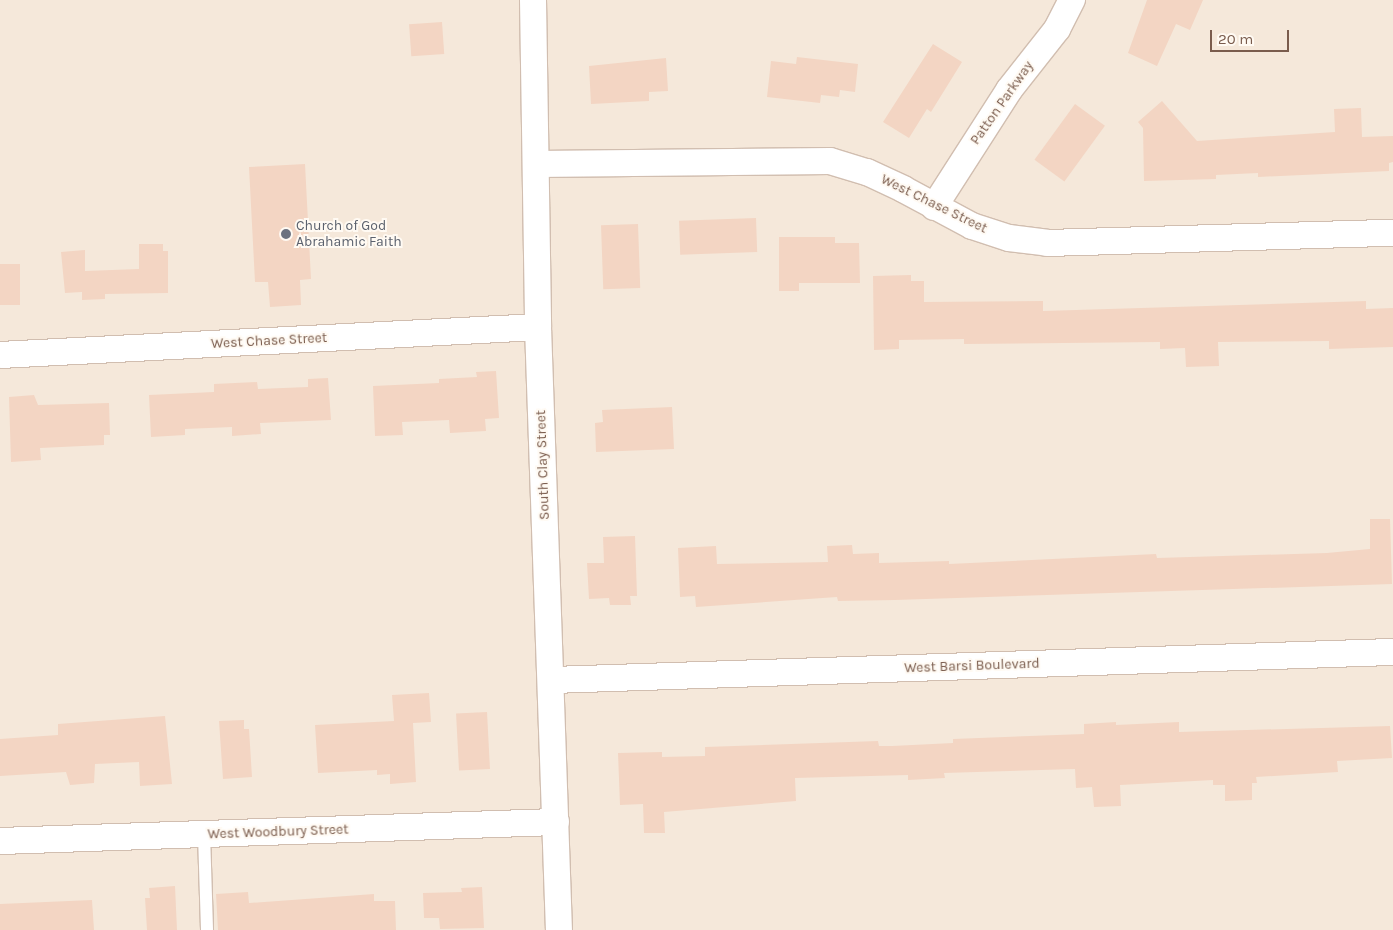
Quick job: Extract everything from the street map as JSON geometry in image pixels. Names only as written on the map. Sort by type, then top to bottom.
[{"type":"street","name":"South Clay Street","points":[[533,0],[538,327],[552,680],[559,930]]},
{"type":"street","name":"Patton Parkway","points":[[934,207],[1009,90],[1057,29],[1072,0]]},
{"type":"street","name":"West Chase Street","points":[[536,164],[830,161],[867,172],[972,226],[1009,238],[1047,243],[1393,233]]},
{"type":"street","name":"West Chase Street","points":[[0,355],[538,327]]},
{"type":"street","name":"West Barsi Boulevard","points":[[552,680],[1393,652]]},
{"type":"street","name":"West Woodbury Street","points":[[0,842],[556,822]]},
{"type":"lane","points":[[204,834],[207,930]]},
{"type":"shaded area","points":[[0,0],[1393,0],[1393,930],[0,930]]},
{"type":"building","points":[[1147,0],[1203,0],[1190,30],[1176,24],[1157,66],[1128,53]]},
{"type":"building","points":[[442,22],[444,54],[411,56],[409,24]]},
{"type":"building","points":[[933,44],[962,62],[931,112],[927,109],[909,138],[883,122]]},
{"type":"building","points":[[797,57],[858,64],[855,92],[840,90],[839,97],[821,95],[820,103],[767,97],[771,61],[796,64]]},
{"type":"building","points":[[666,58],[668,91],[649,92],[649,101],[591,104],[589,66]]},
{"type":"building","points":[[1162,101],[1197,141],[1335,132],[1334,109],[1361,108],[1362,137],[1393,136],[1393,162],[1389,163],[1389,171],[1258,177],[1258,173],[1216,175],[1216,179],[1144,181],[1143,128],[1138,122]]},
{"type":"building","points":[[1075,104],[1105,126],[1064,182],[1034,160]]},
{"type":"building","points":[[305,164],[311,279],[300,280],[301,305],[270,307],[268,282],[255,282],[249,167]]},
{"type":"building","points":[[756,218],[757,252],[680,255],[679,221]]},
{"type":"building","points":[[638,224],[640,288],[603,289],[601,225]]},
{"type":"building","points":[[779,237],[835,237],[835,243],[859,243],[860,283],[799,283],[799,291],[779,291]]},
{"type":"building","points":[[139,244],[163,244],[163,251],[168,251],[168,293],[105,294],[105,299],[82,300],[82,292],[65,293],[61,252],[85,250],[85,271],[139,269]]},
{"type":"building","points":[[0,264],[20,264],[20,305],[0,305]]},
{"type":"building","points":[[911,275],[911,281],[924,281],[924,302],[1043,301],[1043,311],[1366,301],[1366,309],[1393,308],[1393,347],[1329,349],[1329,341],[1218,342],[1219,366],[1186,367],[1185,348],[1160,349],[1160,342],[964,344],[964,339],[899,340],[899,349],[874,350],[873,276]]},
{"type":"building","points":[[496,371],[499,418],[485,419],[486,431],[450,433],[449,420],[402,422],[403,435],[375,436],[373,386],[439,383],[439,379],[477,377],[476,372]]},
{"type":"building","points":[[328,378],[331,420],[260,423],[261,434],[232,436],[232,427],[185,429],[185,435],[151,437],[149,395],[214,392],[214,384],[257,382],[258,389],[308,387],[308,379]]},
{"type":"building","points":[[34,395],[38,405],[109,403],[110,435],[104,435],[104,445],[40,448],[41,460],[11,462],[9,397]]},
{"type":"building","points":[[672,407],[674,449],[596,452],[595,423],[603,422],[602,410]]},
{"type":"building","points":[[1370,519],[1390,519],[1392,584],[895,600],[838,601],[837,597],[696,607],[695,596],[680,597],[678,548],[716,546],[717,564],[828,562],[827,546],[852,545],[853,554],[879,553],[879,563],[949,561],[949,564],[1156,554],[1157,558],[1327,553],[1370,549]]},
{"type":"building","points":[[635,536],[637,596],[630,596],[631,605],[610,605],[609,598],[589,599],[587,563],[604,563],[603,537]]},
{"type":"building","points":[[429,693],[431,722],[413,723],[416,782],[390,784],[390,774],[377,775],[377,770],[318,773],[315,725],[394,721],[392,695]]},
{"type":"building","points":[[487,712],[490,769],[459,771],[456,714]]},
{"type":"building","points":[[165,716],[172,784],[140,786],[139,762],[95,764],[94,783],[70,785],[66,772],[0,776],[0,739],[58,735],[58,724]]},
{"type":"building","points":[[244,720],[244,729],[249,729],[252,777],[223,779],[219,721]]},
{"type":"building","points":[[1116,722],[1116,725],[1179,722],[1179,732],[1390,726],[1392,758],[1337,761],[1338,772],[1256,777],[1257,783],[1252,783],[1252,800],[1225,801],[1225,785],[1213,785],[1213,780],[1120,785],[1121,806],[1094,807],[1092,787],[1076,788],[1075,769],[944,773],[945,778],[908,780],[908,775],[795,778],[796,801],[664,812],[665,833],[644,833],[643,804],[620,805],[618,753],[662,752],[662,757],[705,756],[705,747],[878,741],[879,746],[953,743],[953,739],[1084,734],[1084,724]]},
{"type":"building","points":[[175,886],[177,930],[147,930],[145,898],[150,898],[149,888]]},
{"type":"building","points":[[482,887],[484,928],[440,929],[439,918],[424,918],[423,893],[462,892],[461,888]]},
{"type":"building","points":[[248,892],[249,903],[374,894],[374,901],[395,901],[396,930],[218,930],[216,894]]},
{"type":"building","points":[[92,900],[94,930],[0,930],[0,904]]},
{"type":"place","name":"Church of God Abrahamic Faith","points":[[286,234]]}]
